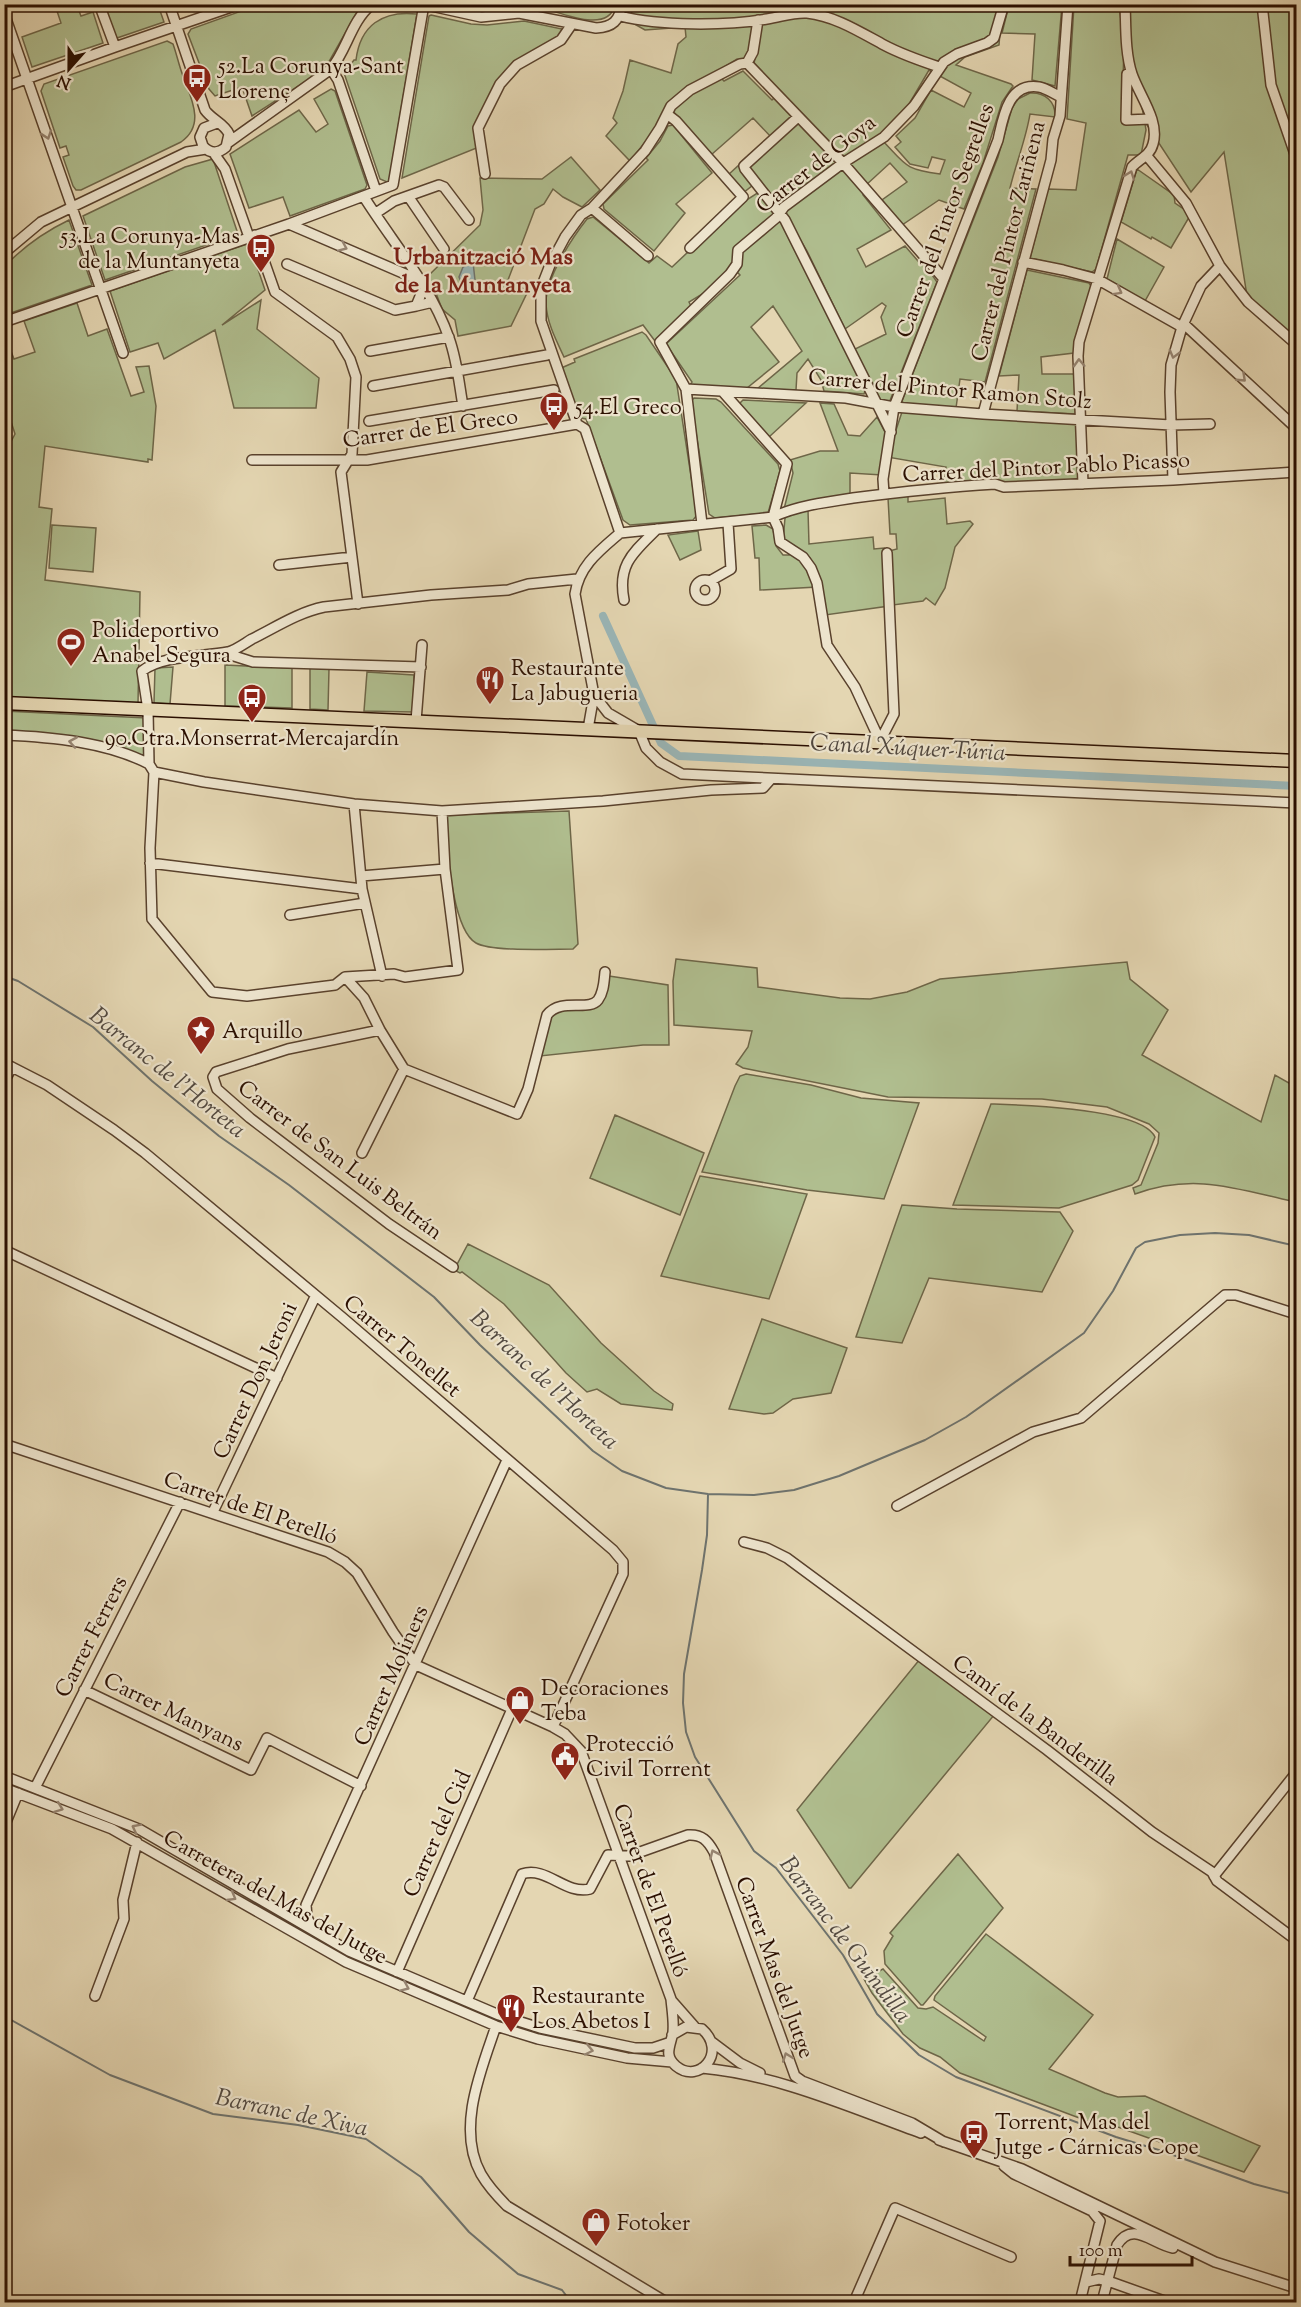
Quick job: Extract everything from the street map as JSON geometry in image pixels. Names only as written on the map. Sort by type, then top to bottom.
[{"type":"main road","points":[[4,704],[1296,761]]},
{"type":"street","points":[[99,4],[115,47]]},
{"type":"street","points":[[169,4],[205,110],[202,133],[210,151],[225,169],[276,292],[337,337],[350,359],[356,377],[352,454],[341,472],[358,604]]},
{"type":"street","points":[[4,87],[176,26],[217,8],[240,4]]},
{"type":"street","points":[[4,253],[41,222],[72,206],[186,152],[210,151],[227,145],[331,69],[342,54],[357,21],[372,4]]},
{"type":"street","points":[[4,322],[289,224],[364,197],[395,183],[424,5],[445,7],[481,17],[519,13],[572,24],[606,28],[620,16],[622,4]]},
{"type":"street","name":"Carrer de Goya","points":[[687,389],[660,342],[730,274],[737,264],[738,250],[779,213],[843,163],[884,137],[907,114],[939,67],[957,54],[977,48],[993,38],[1004,4]]},
{"type":"street","name":"Carrer del Pintor Zariñena","points":[[983,414],[1051,160],[1053,140],[1060,116],[1065,71],[1068,4]]},
{"type":"street","points":[[1083,484],[1079,342],[1132,167],[1147,156],[1154,143],[1150,119],[1131,72],[1125,4]]},
{"type":"street","points":[[1262,4],[1271,85],[1296,157]]},
{"type":"street","points":[[4,13],[123,353]]},
{"type":"street","points":[[620,16],[651,22],[724,23],[758,20],[791,13],[824,16],[939,67]]},
{"type":"street","points":[[747,63],[753,52],[758,20]]},
{"type":"street","points":[[486,174],[478,128],[500,84],[517,65],[561,40],[572,24]]},
{"type":"street","points":[[588,729],[594,695],[575,594],[577,579],[601,549],[620,533],[585,429],[577,424],[541,321],[541,288],[565,237],[581,215],[592,208],[645,152],[671,106],[690,90],[740,64],[747,63]]},
{"type":"street","points":[[747,63],[843,163],[944,279]]},
{"type":"street","points":[[331,69],[338,80],[376,191]]},
{"type":"street","points":[[1131,72],[1127,74],[1126,120],[1150,119]]},
{"type":"street","name":"Carrer del Pintor Segrelles","points":[[885,494],[883,479],[894,408],[998,140],[1010,99],[1017,92],[1032,87],[1041,87],[1061,97]]},
{"type":"street","points":[[205,110],[229,134],[225,169]]},
{"type":"street","points":[[667,114],[676,121],[743,197]]},
{"type":"street","points":[[798,117],[744,166],[779,213],[891,432]]},
{"type":"street","points":[[186,152],[202,133],[221,125],[247,129]]},
{"type":"street","points":[[1147,156],[1186,203],[1220,266],[1248,302],[1296,344]]},
{"type":"street","points":[[376,213],[394,201],[442,185],[469,220]]},
{"type":"street","points":[[690,248],[743,197],[758,186]]},
{"type":"street","points":[[408,196],[444,249]]},
{"type":"street","points":[[364,197],[433,302],[449,337],[463,406]]},
{"type":"street","points":[[592,208],[648,256]]},
{"type":"street","points":[[289,224],[419,279]]},
{"type":"street","points":[[1023,262],[1097,279],[1183,326],[1296,428]]},
{"type":"street","points":[[287,264],[395,310],[433,302]]},
{"type":"street","points":[[1173,480],[1171,365],[1183,326],[1201,286],[1220,266]]},
{"type":"street","points":[[416,306],[426,290]]},
{"type":"street","points":[[370,351],[449,337]]},
{"type":"street","points":[[373,386],[547,355]]},
{"type":"street","points":[[687,389],[702,524]]},
{"type":"street","name":"Carrer del Pintor Ramon Stolz","points":[[687,389],[846,398],[894,408],[983,414],[1171,425],[1210,424]]},
{"type":"street","points":[[369,421],[554,390]]},
{"type":"street","points":[[723,392],[787,464],[773,517],[778,528],[780,542],[802,557],[811,568],[817,583],[829,650],[855,687],[880,741]]},
{"type":"street","name":"Carrer de El Greco","points":[[252,460],[367,460],[577,424]]},
{"type":"street","name":"Carrer del Pintor Pablo Picasso","points":[[620,533],[773,517],[787,511],[885,494],[995,484],[1004,486],[1083,484],[1296,472]]},
{"type":"street","points":[[710,581],[731,568],[728,523]]},
{"type":"street","points":[[624,600],[621,576],[632,556],[657,529]]},
{"type":"street","points":[[880,741],[894,714],[887,553]]},
{"type":"street","points":[[279,565],[352,557]]},
{"type":"street","points":[[442,811],[445,869],[458,970],[405,977],[394,974],[345,978],[334,985],[247,996],[212,992],[152,919],[151,768],[148,710],[142,671],[148,666],[204,654],[230,652],[310,610],[430,595],[508,590],[528,584],[577,579]]},
{"type":"street","points":[[416,721],[422,645]]},
{"type":"street","points":[[230,652],[234,656],[253,662],[421,667]]},
{"type":"street","points":[[594,695],[608,713],[641,731],[646,748],[660,762],[675,771],[696,775],[1296,803]]},
{"type":"street","points":[[4,735],[82,744],[140,759],[151,768],[204,782],[354,804],[442,811],[763,788],[771,779]]},
{"type":"street","points":[[354,804],[362,889],[382,976]]},
{"type":"street","points":[[150,863],[362,889]]},
{"type":"street","points":[[361,876],[445,869]]},
{"type":"street","points":[[290,915],[365,903]]},
{"type":"street","points":[[345,978],[364,998],[404,1069],[517,1114],[528,1089],[547,1015],[552,1008],[568,1004],[590,1005],[597,1002],[602,992],[605,972]]},
{"type":"street","name":"Carrer de San Luis Beltrán","points":[[380,1030],[288,1049],[216,1072],[213,1077],[217,1089],[250,1118],[388,1224],[453,1267]]},
{"type":"street","points":[[4,1082],[8,1065]]},
{"type":"street","name":"Carrer Tonellet","points":[[8,1065],[47,1084],[114,1130],[168,1172],[613,1550],[623,1562],[622,1574],[553,1727]]},
{"type":"street","points":[[362,1153],[404,1069]]},
{"type":"street","points":[[4,1250],[277,1378]]},
{"type":"street","points":[[897,1506],[1033,1432],[1081,1418],[1225,1295],[1236,1295],[1296,1314]]},
{"type":"street","name":"Carrer Don Jeroni","points":[[213,1512],[315,1297]]},
{"type":"street","name":"Carrer de El Perelló","points":[[4,1444],[328,1552],[345,1562],[357,1573],[416,1665],[565,1734],[581,1751],[671,2000]]},
{"type":"street","name":"Carrer Moliners","points":[[306,1905],[507,1460]]},
{"type":"street","name":"Carrer Ferrers","points":[[35,1788],[180,1502]]},
{"type":"street","name":"Camí de la Banderilla","points":[[744,1542],[767,1548],[787,1558],[1039,1744],[1152,1832],[1212,1872],[1225,1887],[1296,1940]]},
{"type":"street","name":"Carrer Manyans","points":[[84,1690],[250,1770],[267,1738],[361,1786]]},
{"type":"street","name":"Carrer del Cid","points":[[397,1972],[512,1709]]},
{"type":"street","points":[[1214,1876],[1296,1773]]},
{"type":"street","name":"Carretera del Mas del Jutge","points":[[4,1776],[139,1829],[350,1951],[499,2015],[540,2028],[635,2048],[653,2048],[670,2039]]},
{"type":"street","name":"Carretera del Mas del Jutge","points":[[4,1788],[112,1829],[346,1962],[496,2026],[538,2039],[604,2053],[672,2062]]},
{"type":"street","points":[[4,1827],[18,1792]]},
{"type":"street","name":"Carrer Mas del Jutge","points":[[619,1855],[629,1856],[687,1835],[695,1835],[708,1842],[717,1858],[795,2076],[802,2081],[912,2123],[944,2142]]},
{"type":"street","points":[[94,1996],[124,1919],[123,1900],[137,1842]]},
{"type":"street","points":[[466,2001],[522,1874],[533,1871],[580,1891],[590,1889],[608,1855],[619,1855]]},
{"type":"street","points":[[283,1913],[295,1912],[306,1905],[308,1924],[315,1932]]},
{"type":"street","points":[[671,2000],[694,2026]]},
{"type":"street","points":[[671,2000],[668,2050],[672,2062],[678,2068],[686,2071],[702,2068],[711,2057],[712,2042]]},
{"type":"street","points":[[496,2026],[478,2087],[470,2127],[472,2149],[479,2172],[507,2206],[666,2302]]},
{"type":"street","points":[[670,2039],[686,2027],[694,2026],[702,2029],[712,2042],[740,2063],[776,2081]]},
{"type":"street","points":[[702,2068],[737,2071],[776,2081],[1022,2169],[1192,2251],[1236,2270],[1296,2288]]},
{"type":"street","points":[[997,2160],[1014,2174],[1092,2211],[1097,2216],[1100,2226],[1080,2302]]},
{"type":"street","points":[[854,2302],[895,2208],[1011,2257]]},
{"type":"street","points":[[1102,2302],[1117,2245],[1121,2238],[1128,2234],[1146,2237],[1168,2247],[1192,2251]]},
{"type":"street","points":[[1086,2282],[1099,2279],[1108,2281],[1167,2302]]},
{"type":"street","points":[[1273,2281],[1296,2295]]},
{"type":"green space","points":[[261,4],[361,5],[327,65],[252,116],[242,87],[215,96],[209,89],[188,34],[191,29]]},
{"type":"green space","points":[[55,5],[90,5],[79,11],[81,16],[93,12],[103,43],[32,67],[22,37],[61,23]]},
{"type":"green space","points":[[103,5],[158,5],[164,22],[114,39]]},
{"type":"green space","points":[[453,5],[615,5],[611,14],[594,20],[572,17],[542,8],[540,10],[524,8],[483,10]]},
{"type":"green space","points":[[632,5],[1002,5],[999,45],[965,57],[956,65],[1013,86],[1002,102],[983,163],[964,209],[939,200],[902,225],[882,200],[907,182],[890,163],[865,186],[845,164],[872,146],[879,145],[882,140],[912,168],[940,174],[945,160],[932,157],[928,168],[910,164],[895,147],[901,142],[896,136],[915,118],[931,90],[964,107],[971,93],[929,70],[905,111],[881,134],[844,160],[829,142],[780,96],[779,90],[772,84],[771,86],[753,68],[762,24],[753,25],[750,55],[739,63],[737,59],[716,72],[717,75],[714,77],[712,75],[688,87],[670,103],[654,131],[630,161],[606,136],[617,123],[613,118],[623,91],[630,60],[671,73],[678,44],[686,37],[685,27],[645,30],[631,22]]},
{"type":"green space","points":[[1009,5],[1062,5],[1055,86],[1032,80],[1035,34],[1002,33]]},
{"type":"green space","points":[[1074,5],[1119,5],[1124,44],[1122,123],[1145,124],[1146,130],[1141,155],[1128,155],[1096,269],[1092,272],[1030,258],[1048,189],[1076,190],[1086,123],[1067,119]]},
{"type":"green space","points":[[1126,5],[1296,5],[1296,347],[1248,302],[1224,152],[1191,192],[1145,122],[1127,36]]},
{"type":"green space","points":[[417,14],[387,182],[380,179],[344,73],[356,60],[362,38],[375,23],[393,15]]},
{"type":"green space","points":[[429,16],[471,24],[487,25],[524,21],[562,29],[559,38],[533,53],[482,112],[479,147],[402,178]]},
{"type":"green space","points":[[167,41],[173,44],[192,102],[195,119],[189,135],[181,142],[81,190],[76,190],[63,157],[69,155],[66,146],[60,148],[41,91],[44,84]]},
{"type":"green space","points":[[743,71],[772,100],[775,97],[793,115],[792,119],[772,138],[753,118],[711,155],[671,109],[688,94],[721,78],[724,81]]},
{"type":"green space","points":[[331,89],[335,91],[367,185],[365,189],[290,216],[283,197],[249,208],[230,154],[299,110],[316,132],[328,124],[314,99]]},
{"type":"green space","points":[[1030,93],[1045,96],[1054,107],[1055,117],[1030,114],[1012,179],[1010,188],[1036,189],[985,382],[960,379],[956,408],[904,404],[902,401],[998,157],[1012,108],[1018,99]]},
{"type":"green space","points":[[798,121],[837,162],[777,205],[749,168]]},
{"type":"green space","points":[[673,125],[712,173],[676,204],[685,213],[654,251],[604,209],[603,204],[648,160],[646,158],[660,141],[668,126]]},
{"type":"green space","points":[[571,157],[600,190],[582,207],[553,189],[544,204],[535,209],[508,280],[528,291],[511,326],[458,336],[455,320],[442,309],[434,288],[425,279],[480,225],[483,210],[480,178],[542,179]]},
{"type":"green space","points":[[213,159],[238,234],[105,280],[83,216],[185,167]]},
{"type":"green space","points":[[739,165],[753,185],[743,193],[728,175]]},
{"type":"green space","points":[[844,166],[867,192],[863,195],[891,230],[857,249],[866,267],[905,246],[918,261],[921,259],[937,282],[889,403],[881,402],[855,349],[886,334],[881,317],[886,306],[882,303],[845,329],[807,251],[785,214],[785,211]]},
{"type":"green space","points":[[1137,169],[1174,195],[1175,203],[1191,214],[1171,248],[1121,222]]},
{"type":"green space","points":[[759,192],[775,212],[774,216],[738,247],[735,263],[729,272],[689,302],[691,306],[655,341],[643,325],[564,357],[548,318],[547,294],[560,259],[587,219],[593,217],[649,263],[657,256],[672,267],[737,206]]},
{"type":"green space","points":[[69,220],[92,285],[5,315],[4,267],[35,240]]},
{"type":"green space","points":[[776,221],[780,221],[865,391],[864,394],[824,391],[821,380],[808,359],[797,373],[796,390],[757,389],[802,351],[773,306],[751,327],[779,362],[747,388],[690,385],[692,382],[666,344],[740,275],[736,271],[740,251]]},
{"type":"green space","points":[[1117,239],[1164,267],[1145,301],[1107,279]]},
{"type":"green space","points":[[249,243],[265,290],[222,325],[261,300],[257,329],[319,378],[316,408],[234,408],[215,330],[164,359],[158,343],[130,352],[110,291]]},
{"type":"green space","points":[[1027,270],[1089,283],[1091,286],[1074,353],[1041,357],[1042,374],[1074,374],[1076,414],[1017,411],[1019,375],[999,376]]},
{"type":"green space","points":[[77,303],[88,336],[107,329],[131,396],[144,392],[136,367],[149,366],[156,406],[152,460],[148,459],[148,462],[45,446],[39,507],[52,509],[45,580],[140,592],[138,704],[5,698],[4,455],[15,434],[5,403],[4,333],[14,359],[35,352],[24,321]]},
{"type":"green space","points":[[642,332],[676,379],[697,515],[693,520],[630,525],[623,520],[586,419],[581,418],[559,369],[575,362],[574,359]]},
{"type":"green space","points":[[694,398],[716,399],[721,402],[778,464],[780,471],[768,513],[715,518],[709,514],[691,401]]},
{"type":"green space","points":[[743,400],[806,403],[769,437],[739,404]]},
{"type":"green space","points":[[820,403],[834,404],[848,435],[860,436],[877,417],[886,434],[882,475],[850,473],[850,497],[784,509],[793,473],[790,460],[820,451],[838,451]]},
{"type":"green space","points":[[902,412],[1077,424],[1080,481],[995,482],[944,486],[946,467],[887,457]]},
{"type":"green space","points":[[908,496],[908,502],[945,498],[947,524],[970,521],[973,524],[955,547],[945,588],[935,605],[926,598],[923,601],[893,605],[889,551],[897,549],[896,534],[890,534],[888,498]]},
{"type":"green space","points":[[808,510],[809,544],[873,537],[874,549],[884,548],[889,606],[825,615],[814,566],[810,558],[783,541],[785,518],[788,515]]},
{"type":"green space","points":[[52,525],[96,528],[93,572],[49,568]]},
{"type":"green space","points":[[766,525],[773,529],[776,546],[783,555],[789,555],[789,552],[804,560],[817,587],[760,590],[759,558],[755,558],[752,526]]},
{"type":"green space","points":[[698,531],[701,550],[680,560],[668,535]]},
{"type":"green space","points":[[225,665],[292,668],[292,708],[225,706]]},
{"type":"green space","points":[[173,667],[170,704],[154,703],[155,668]]},
{"type":"green space","points":[[310,668],[329,669],[328,710],[310,709]]},
{"type":"green space","points":[[367,672],[414,675],[413,712],[364,711]]},
{"type":"green space","points":[[4,711],[147,718],[144,756],[103,745],[5,733]]},
{"type":"green space","points":[[569,811],[578,944],[573,949],[523,949],[495,948],[476,943],[468,935],[461,921],[456,903],[444,815]]},
{"type":"green space","points":[[676,959],[757,968],[758,987],[840,998],[870,999],[907,992],[940,979],[1127,962],[1130,979],[1168,1010],[1142,1055],[1261,1122],[1275,1075],[1296,1087],[1296,1211],[1291,1201],[1213,1185],[1176,1184],[1135,1194],[1133,1188],[1141,1185],[1158,1143],[1159,1133],[1149,1124],[1107,1107],[1042,1099],[888,1097],[743,1068],[736,1064],[748,1047],[752,1031],[674,1025],[673,981]]},
{"type":"green space","points":[[609,976],[668,985],[669,1045],[643,1045],[540,1056],[544,1028],[554,1010],[591,1007],[605,989]]},
{"type":"green space","points":[[746,1074],[811,1085],[861,1098],[919,1103],[884,1199],[807,1190],[702,1172],[735,1086],[740,1076]]},
{"type":"green space","points":[[991,1104],[1053,1107],[1105,1114],[1145,1127],[1155,1137],[1138,1180],[1132,1185],[1059,1208],[953,1205]]},
{"type":"green space","points":[[615,1115],[704,1153],[680,1215],[590,1178]]},
{"type":"green space","points":[[700,1176],[807,1194],[769,1299],[661,1276]]},
{"type":"green space","points":[[902,1205],[1060,1212],[1073,1231],[1042,1292],[929,1278],[902,1343],[856,1337]]},
{"type":"green space","points":[[468,1244],[549,1285],[601,1343],[654,1391],[673,1404],[672,1410],[621,1404],[597,1389],[587,1392],[566,1373],[504,1304],[462,1272],[454,1270]]},
{"type":"green space","points":[[762,1319],[847,1348],[831,1393],[793,1399],[773,1413],[764,1414],[729,1409]]},
{"type":"green space","points":[[920,1659],[995,1714],[849,1888],[797,1810]]},
{"type":"green space","points":[[958,1854],[1003,1908],[921,2005],[885,1964],[884,1951],[893,1936],[890,1933]]},
{"type":"green space","points":[[986,1934],[1093,2015],[1049,2069],[1118,2097],[1145,2096],[1260,2146],[1244,2172],[1118,2127],[1111,2130],[960,2073],[940,2057],[920,2048],[903,2034],[864,1979],[883,1969],[918,2008],[933,2007],[984,2041],[986,2037],[934,2000]]},
{"type":"water","points":[[473,262],[475,280],[470,283],[469,291],[463,286],[459,277],[463,267]]},
{"type":"waterway","name":"Canal Xúquer-Túria","points":[[603,616],[661,743],[679,756],[1296,786]]},
{"type":"waterway","name":"Barranc de l'Horteta","points":[[4,976],[18,981],[93,1027],[152,1081],[219,1136],[289,1185],[434,1297],[480,1345],[593,1451],[622,1471],[666,1488],[708,1494],[754,1495],[794,1490],[839,1476],[925,1440],[966,1417],[1084,1333],[1113,1291],[1136,1248],[1145,1242],[1180,1235],[1215,1233],[1249,1235],[1296,1246]]},
{"type":"waterway","name":"Barranc de Guindilla","points":[[708,1494],[707,1535],[684,1674],[683,1703],[686,1732],[695,1757],[754,1851],[776,1868],[843,1955],[877,2014],[919,2055],[956,2077],[1116,2137],[1254,2184],[1296,2195]]},
{"type":"waterway","name":"Barranc de Xiva","points":[[4,2016],[110,2075],[213,2114],[298,2125],[366,2139],[421,2177],[469,2232],[518,2274],[562,2290],[571,2302]]},
{"type":"place","name":"52.La Corunya-Sant Llorenç","points":[[197,104]]},
{"type":"place","name":"53.La Corunya-Mas de la Muntanyeta","points":[[261,274]]},
{"type":"place","name":"54.El Greco","points":[[554,432]]},
{"type":"place","name":"Polideportivo Anabel Segura","points":[[71,668]]},
{"type":"place","name":"Restaurante La Jabugueria","points":[[490,706]]},
{"type":"place","name":"90.Ctra.Monserrat-Mercajardín","points":[[252,724]]},
{"type":"place","name":"Arquillo","points":[[201,1056]]},
{"type":"place","name":"Decoraciones Teba","points":[[520,1726]]},
{"type":"place","name":"Protecció Civil Torrent","points":[[565,1782]]},
{"type":"place","name":"Restaurante Los Abetos I","points":[[511,2034]]},
{"type":"place","name":"Torrent, Mas del Jutge - Cárnicas Cope","points":[[974,2160]]},
{"type":"place","name":"Fotoker","points":[[596,2248]]},
{"type":"district","name":"Urbanització Mas de la Muntanyeta","points":[[483,270]]}]
